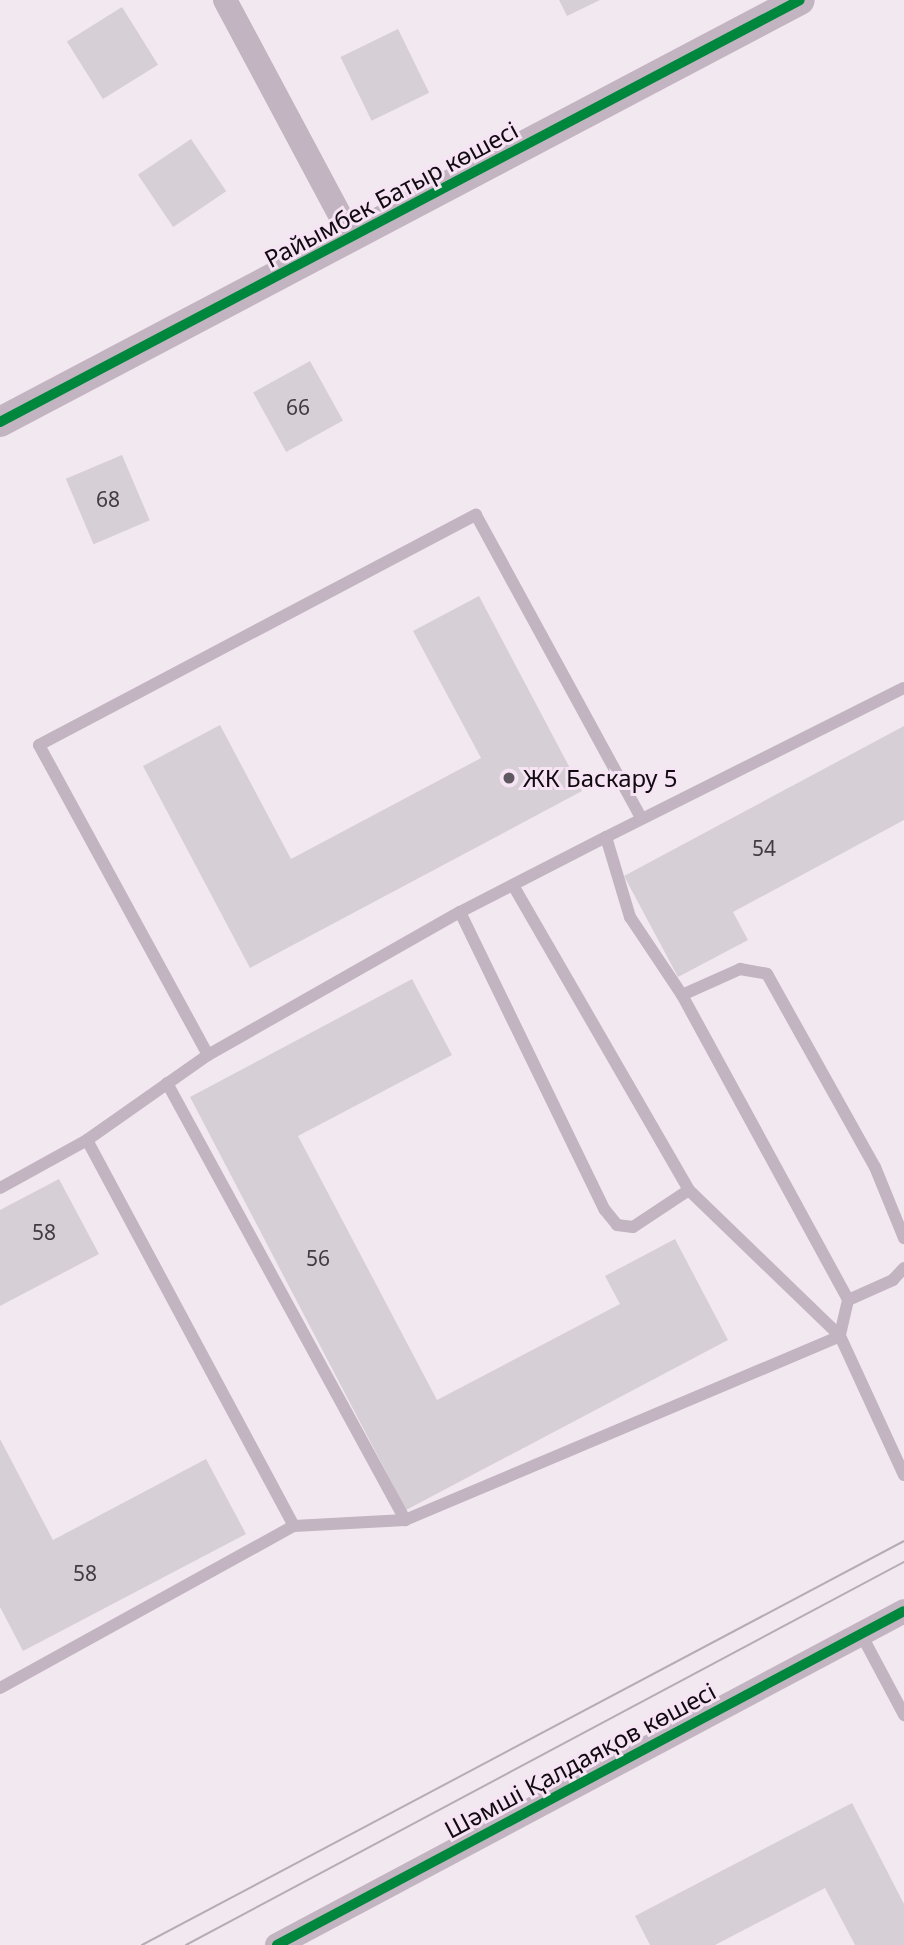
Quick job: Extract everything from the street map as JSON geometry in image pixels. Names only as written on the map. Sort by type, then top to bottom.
[{"type":"street","points":[[225,0],[352,238]]},
{"type":"street","name":"Райымбек Батыр көшесі","points":[[0,422],[800,0]]},
{"type":"street","name":"Шәмші Қалдаяқов көшесі","points":[[277,1945],[904,1611]]},
{"type":"street","points":[[298,1945],[315,1924]]},
{"type":"lane","points":[[208,1055],[39,745],[476,515],[641,818]]},
{"type":"lane","points":[[0,1188],[88,1140],[208,1055],[460,912],[641,818],[904,688]]},
{"type":"lane","points":[[606,837],[630,917],[682,995],[848,1300],[841,1336]]},
{"type":"lane","points":[[513,885],[689,1190],[841,1336],[904,1475]]},
{"type":"lane","points":[[460,912],[605,1210],[617,1224],[633,1227],[689,1190]]},
{"type":"lane","points":[[682,995],[740,969],[767,974],[875,1167],[904,1238]]},
{"type":"lane","points":[[167,1083],[405,1520]]},
{"type":"lane","points":[[88,1140],[294,1526]]},
{"type":"lane","points":[[848,1300],[893,1280],[904,1268]]},
{"type":"lane","points":[[0,1688],[294,1526],[405,1520],[841,1336]]},
{"type":"lane","points":[[861,1634],[901,1701],[904,1715]]},
{"type":"building","points":[[559,0],[600,0],[567,16]]},
{"type":"building","points":[[122,7],[158,65],[103,99],[67,41]]},
{"type":"building","points":[[398,29],[429,93],[372,121],[340,57]]},
{"type":"building","points":[[191,139],[226,191],[173,227],[138,175]]},
{"type":"building","points":[[310,361],[343,420],[286,452],[253,393]]},
{"type":"building","points":[[122,455],[150,520],[94,544],[66,479]]},
{"type":"building","name":"ЖК Баскару 5","points":[[479,596],[582,791],[250,968],[143,766],[220,725],[291,859],[481,758],[413,631]]},
{"type":"building","points":[[904,726],[904,820],[733,912],[748,940],[678,977],[624,876]]},
{"type":"building","points":[[412,979],[452,1055],[298,1136],[437,1400],[620,1304],[605,1276],[675,1239],[728,1340],[406,1510],[190,1097]]},
{"type":"building","points":[[59,1179],[99,1254],[0,1306],[0,1210]]},
{"type":"building","points":[[0,1439],[53,1540],[206,1459],[246,1534],[23,1651],[0,1607]]},
{"type":"building","points":[[852,1803],[904,1904],[904,1945],[855,1945],[825,1888],[715,1945],[650,1945],[635,1916]]},
{"type":"tram line","points":[[142,1945],[904,1541]]},
{"type":"tram line","points":[[186,1945],[904,1562]]},
{"type":"cycle path","points":[[0,422],[800,0]]},
{"type":"cycle path","points":[[277,1945],[904,1611]]},
{"type":"place","name":"ЖК Баскару 5","points":[[509,778]]}]
